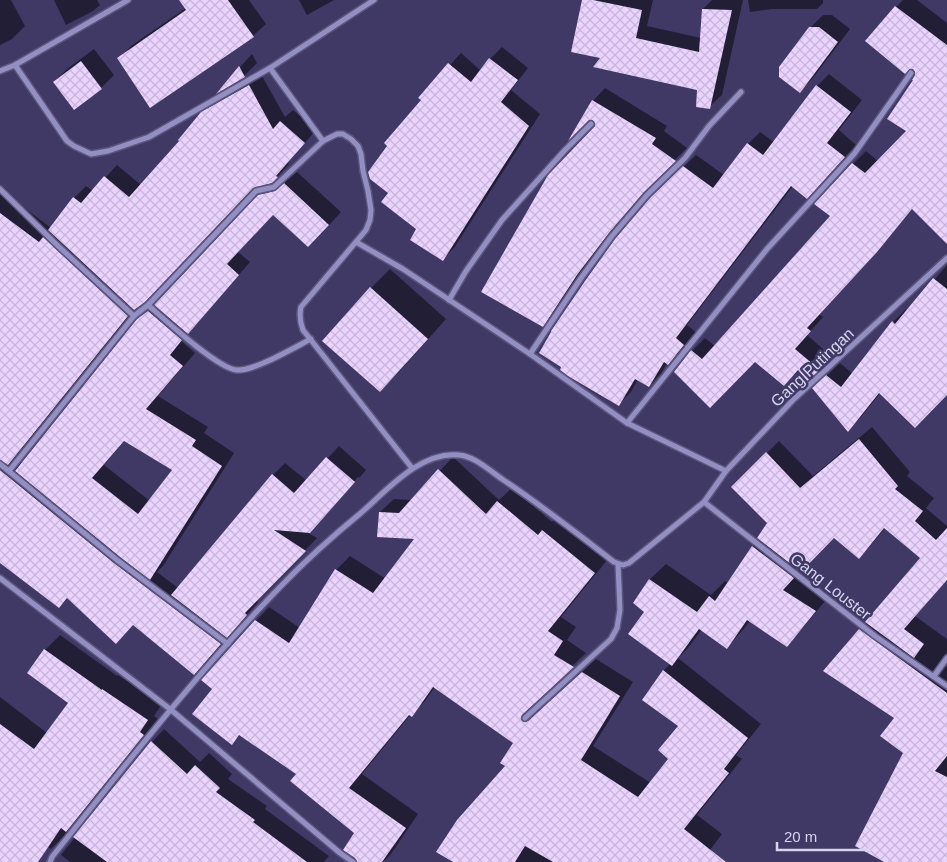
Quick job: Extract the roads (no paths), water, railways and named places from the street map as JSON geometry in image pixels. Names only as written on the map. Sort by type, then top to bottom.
[{"type":"street","points":[[0,72],[128,0]]},
{"type":"street","points":[[15,65],[67,141],[92,154],[108,151],[149,137],[270,68],[374,0]]},
{"type":"street","points":[[270,68],[323,141]]},
{"type":"street","points":[[627,422],[767,250],[854,154],[912,73]]},
{"type":"street","points":[[530,354],[612,236],[648,195],[685,158],[709,126],[740,92]]},
{"type":"street","points":[[449,300],[466,271],[502,220],[564,150],[591,124]]},
{"type":"street","points":[[10,471],[134,316],[148,305],[256,191],[274,187],[323,141],[337,134],[343,134],[351,138],[358,146],[371,210],[370,220],[366,230],[302,307],[300,322],[303,330],[412,468]]},
{"type":"street","points":[[0,189],[134,316]]},
{"type":"street","points":[[356,242],[403,269],[627,422],[726,471]]},
{"type":"street","name":"Gang Putingan","points":[[618,564],[629,563],[704,502],[726,471],[793,400],[947,258]]},
{"type":"street","points":[[148,305],[193,343],[221,363],[236,370],[254,367],[310,339]]},
{"type":"street","points":[[50,862],[52,857],[170,709],[282,584],[340,530],[412,468],[442,455],[460,455],[476,461],[539,504],[618,564],[620,610],[617,628],[611,638],[525,718]]},
{"type":"street","points":[[0,464],[117,560],[228,644]]},
{"type":"street","name":"Gang Louster","points":[[704,502],[875,636],[947,686]]},
{"type":"street","points":[[0,578],[170,709],[353,862]]},
{"type":"street","points":[[934,676],[947,658]]}]
